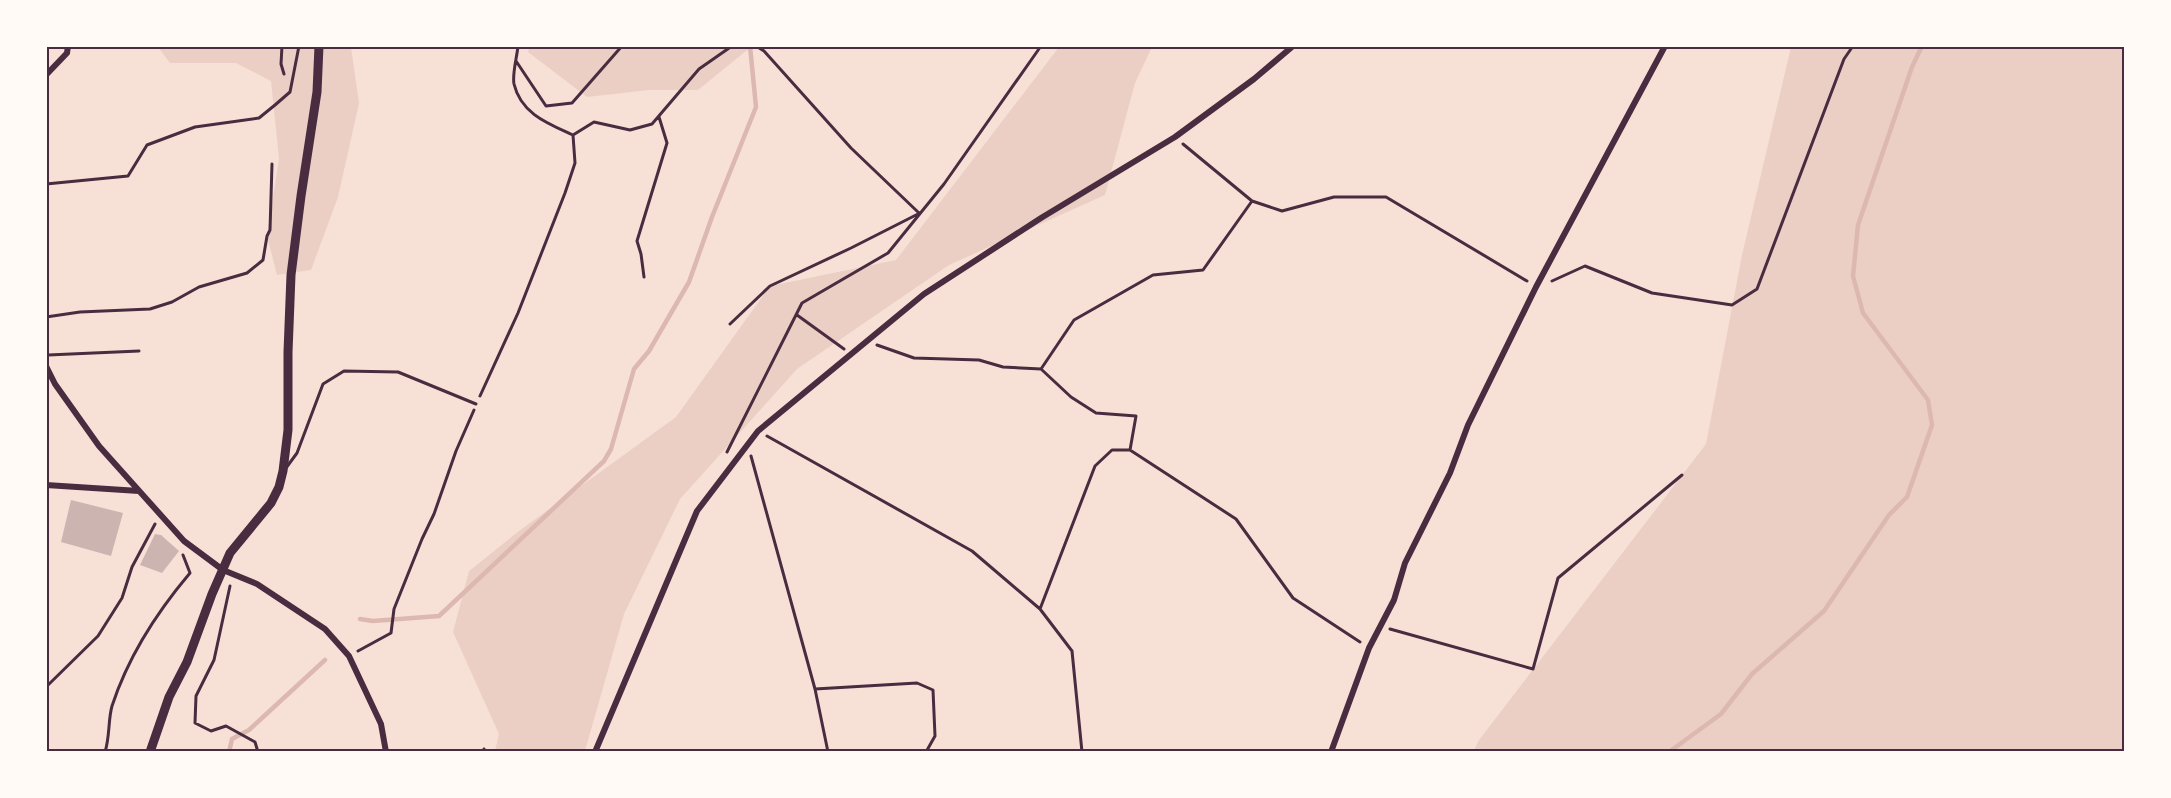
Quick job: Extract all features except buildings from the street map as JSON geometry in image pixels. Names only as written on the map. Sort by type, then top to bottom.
[{"type":"main road","points":[[150,752],[169,697],[187,663],[230,553],[271,503],[279,487],[283,471],[288,430],[291,275],[317,92],[319,46]]},
{"type":"street","points":[[46,75],[67,52],[68,46]]},
{"type":"street","points":[[595,752],[697,511],[758,432],[924,294],[1041,218],[1175,137],[1254,79],[1293,46]]},
{"type":"street","points":[[1331,752],[1369,648],[1394,600],[1405,563],[1450,473],[1468,425],[1536,287],[1665,46]]},
{"type":"street","points":[[46,366],[55,384],[99,446],[184,542],[222,570],[256,584],[325,629],[349,656],[381,724],[386,752]]},
{"type":"street","points":[[46,485],[139,491]]},
{"type":"lane","points":[[46,184],[128,176],[147,145],[195,127],[259,118],[290,92],[299,46]]},
{"type":"lane","points":[[283,471],[297,453],[323,384],[344,371],[398,372],[477,404]]},
{"type":"path","points":[[518,46],[514,84],[527,110],[573,135]]},
{"type":"path","points":[[516,61],[546,106],[572,103],[622,46]]},
{"type":"path","points":[[573,135],[594,122],[630,130],[652,124],[699,69],[732,46]]},
{"type":"path","points":[[756,46],[764,51],[851,148],[919,213]]},
{"type":"path","points":[[723,459],[802,303],[888,253],[944,184],[1041,46]]},
{"type":"path","points":[[1175,137],[1252,201],[1281,211],[1334,197],[1386,197],[1536,287],[1585,266],[1652,294],[1732,305],[1756,288],[1844,59],[1853,46]]},
{"type":"path","points":[[644,277],[637,241],[667,143],[659,116]]},
{"type":"path","points":[[349,656],[391,633],[394,609],[434,514],[456,451],[518,313],[565,193],[575,163],[573,135]]},
{"type":"path","points":[[46,317],[80,312],[150,309],[172,302],[199,287],[247,273],[262,260],[270,230],[272,164]]},
{"type":"path","points":[[1041,369],[1074,320],[1153,275],[1203,270],[1252,201]]},
{"type":"path","points":[[730,324],[770,286],[919,213]]},
{"type":"path","points":[[796,315],[852,355]]},
{"type":"path","points":[[867,342],[914,358],[979,360],[1003,367],[1041,369],[1071,398],[1096,413],[1136,416],[1130,450]]},
{"type":"path","points":[[46,355],[139,351]]},
{"type":"path","points":[[758,432],[972,551],[1040,609],[1072,651],[1082,752]]},
{"type":"path","points":[[748,443],[815,689],[828,752]]},
{"type":"path","points":[[1040,609],[1095,466],[1112,450],[1130,450],[1236,519],[1293,598],[1369,648]]},
{"type":"path","points":[[1379,626],[1533,669],[1558,578],[1682,475]]},
{"type":"path","points":[[46,687],[98,636],[122,598],[132,567],[160,514]]},
{"type":"path","points":[[105,752],[109,739],[111,708],[121,682],[152,624],[190,573],[179,551]]},
{"type":"path","points":[[233,574],[214,660],[196,696],[195,723],[211,731],[226,726],[255,741],[258,752]]},
{"type":"path","points":[[815,689],[917,682],[933,690],[935,736],[926,752]]},
{"type":"shaded area","points":[[530,46],[751,47],[698,90],[649,90],[587,97],[528,52]]},
{"type":"shaded area","points":[[158,47],[351,47],[359,103],[338,197],[311,270],[277,275],[267,236],[279,159],[271,81],[236,63],[170,63]]},
{"type":"shaded area","points":[[1059,47],[1152,47],[1135,83],[1105,195],[949,265],[797,369],[680,499],[624,614],[585,751],[495,751],[499,734],[453,632],[469,571],[519,531],[676,417],[770,286],[896,260]]},
{"type":"shaded area","points":[[1791,47],[2124,47],[2124,751],[1473,752],[1479,740],[1706,444],[1742,255]]},
{"type":"waterway","points":[[360,619],[373,621],[439,616],[604,461],[611,449],[634,369],[649,351],[689,282],[756,107],[750,46]]},
{"type":"waterway","points":[[1669,752],[1721,714],[1752,674],[1824,611],[1889,515],[1907,497],[1932,425],[1928,400],[1863,313],[1853,276],[1858,225],[1912,67],[1922,46]]},
{"type":"waterway","points":[[229,752],[232,739],[249,730],[325,660]]}]
